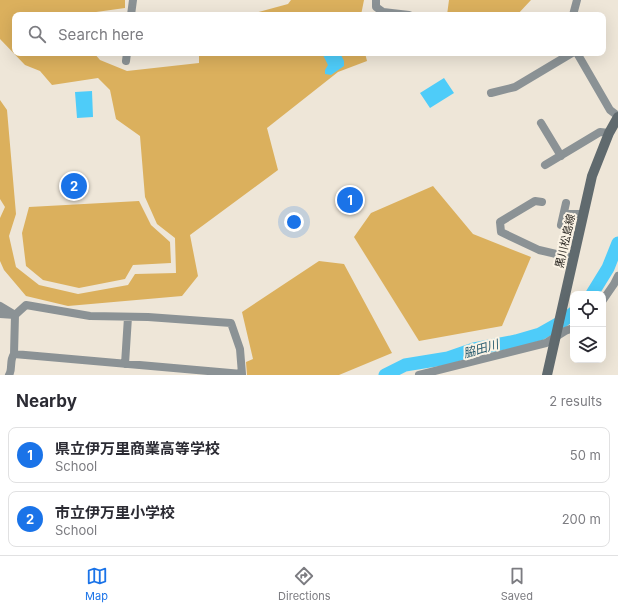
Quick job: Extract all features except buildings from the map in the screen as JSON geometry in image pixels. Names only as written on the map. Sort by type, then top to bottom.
[{"type":"main road","name":"黒川松島線","points":[[547,375],[592,176],[609,133],[618,116]]},
{"type":"street","points":[[131,12],[133,0]]},
{"type":"street","points":[[376,0],[376,7],[383,12]]},
{"type":"street","points":[[574,12],[577,0]]},
{"type":"street","points":[[491,93],[514,87],[567,56]]},
{"type":"street","points":[[579,56],[610,110],[618,116]]},
{"type":"street","points":[[541,123],[561,156]]},
{"type":"street","points":[[545,165],[600,132],[609,133]]},
{"type":"street","points":[[542,202],[535,201],[500,222],[501,232],[540,250],[573,258]]},
{"type":"street","points":[[562,225],[566,203]]},
{"type":"street","points":[[564,214],[583,214]]},
{"type":"street","points":[[606,297],[616,285],[618,276]]},
{"type":"street","points":[[0,314],[15,315],[26,305],[90,316],[148,317],[231,323],[240,349],[242,374],[178,372],[125,364],[14,354]]},
{"type":"street","points":[[0,306],[15,315]]},
{"type":"street","points":[[9,375],[11,358],[14,354],[15,315]]},
{"type":"street","points":[[125,364],[128,317]]},
{"type":"street","points":[[419,375],[546,343],[570,330]]},
{"type":"shaded area","points":[[0,0],[125,0],[125,8],[96,12],[12,12],[12,51],[0,39]]},
{"type":"shaded area","points":[[291,0],[364,0],[362,12],[259,12],[288,4]]},
{"type":"shaded area","points":[[449,0],[531,0],[520,12],[447,12]]},
{"type":"shaded area","points":[[16,56],[97,56],[100,60],[127,71],[199,63],[199,56],[366,56],[367,61],[338,72],[267,128],[278,170],[190,235],[198,276],[182,296],[68,306],[26,296],[4,270],[0,261],[0,218],[5,207],[0,199],[0,100],[7,110],[16,214],[9,236],[16,267],[39,285],[78,294],[128,285],[135,274],[176,273],[175,238],[157,224],[145,197],[140,136],[116,119],[110,90],[98,78],[52,85],[40,71],[25,65]]},
{"type":"shaded area","points":[[433,186],[473,234],[531,257],[502,326],[419,341],[354,237],[371,213]]},
{"type":"shaded area","points":[[139,201],[151,225],[170,242],[171,263],[133,265],[125,279],[79,288],[43,280],[26,266],[22,233],[29,207]]},
{"type":"shaded area","points":[[319,261],[344,264],[392,353],[339,375],[247,375],[246,362],[253,359],[242,312]]},
{"type":"water","points":[[324,56],[342,56],[344,61],[344,66],[331,75],[325,74],[325,70],[328,65]]},
{"type":"water","points":[[444,78],[454,93],[430,108],[420,93]]},
{"type":"water","points":[[92,91],[93,117],[77,118],[75,92]]},
{"type":"waterway","name":"脇田川","points":[[594,291],[608,268],[618,243]]},
{"type":"waterway","name":"脇田川","points":[[385,375],[405,365],[448,358],[474,349],[516,341],[540,334],[570,315]]},
{"type":"place","name":"市立伊万里小学校","points":[[74,186]]},
{"type":"place","name":"県立伊万里商業高等学校","points":[[350,200]]}]
